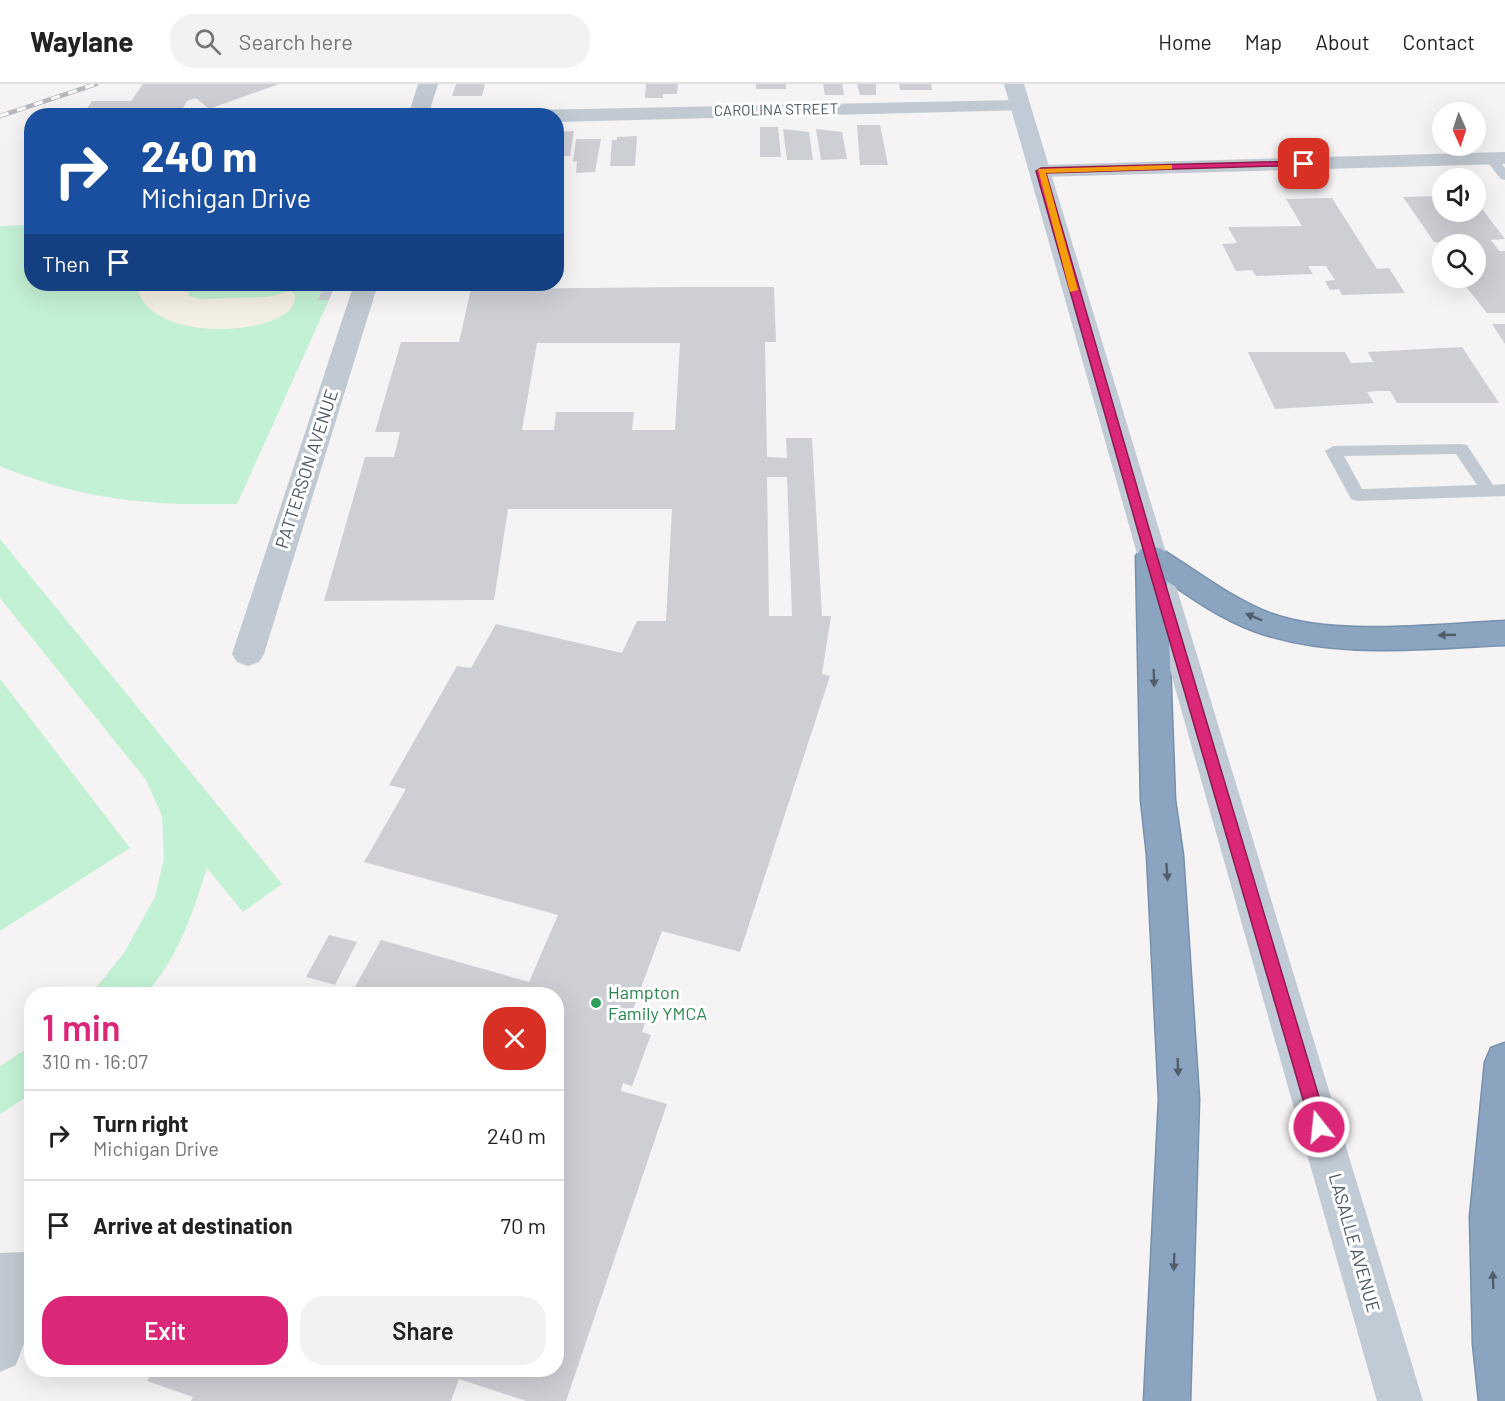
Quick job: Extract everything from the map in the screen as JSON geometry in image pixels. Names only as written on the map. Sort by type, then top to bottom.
[{"type":"highway","points":[[1151,556],[1236,609],[1281,628],[1364,638],[1505,633]]},
{"type":"highway","points":[[1151,556],[1158,800],[1166,866],[1179,1099],[1167,1401]]},
{"type":"highway","points":[[1502,1401],[1496,1344],[1491,1217],[1505,1062]]},
{"type":"main road","name":"LASALLE AVENUE","points":[[1014,84],[1400,1401]]},
{"type":"street","points":[[420,108],[428,84]]},
{"type":"street","name":"CAROLINA STREET","points":[[564,114],[715,102],[1020,106]]},
{"type":"street","points":[[1041,171],[1498,158]]},
{"type":"street","name":"PATTERSON AVENUE","points":[[248,654],[364,291]]},
{"type":"street","points":[[0,1349],[13,1274]]},
{"type":"lane","points":[[1498,158],[1505,176]]},
{"type":"lane","points":[[1488,490],[1461,449],[1333,451],[1357,495],[1505,490]]},
{"type":"green space","points":[[24,225],[24,291],[322,291],[318,299],[329,300],[237,504],[175,504],[117,498],[59,487],[0,466],[0,226]]},
{"type":"green space","points":[[0,539],[282,884],[243,912],[207,868],[190,919],[176,950],[151,987],[97,987],[124,953],[155,897],[164,858],[162,816],[146,780],[0,598]]},
{"type":"green space","points":[[0,679],[130,848],[0,931]]},
{"type":"green space","points":[[24,1051],[24,1099],[0,1114],[0,1066]]},
{"type":"sand","points":[[140,291],[185,291],[189,296],[200,299],[268,297],[290,291],[295,294],[294,304],[282,316],[262,324],[237,328],[210,329],[184,325],[161,317],[144,303]]},
{"type":"building","points":[[143,84],[279,84],[212,108],[208,108],[196,98],[187,101],[183,108],[87,108],[92,101],[131,101]]},
{"type":"building","points":[[456,84],[485,84],[482,96],[452,96]]},
{"type":"building","points":[[646,84],[678,84],[677,94],[663,94],[663,98],[645,98]]},
{"type":"building","points":[[756,84],[786,84],[786,89],[756,89]]},
{"type":"building","points":[[823,84],[842,84],[844,95],[825,95]]},
{"type":"building","points":[[857,84],[876,84],[876,95],[860,95]]},
{"type":"building","points":[[899,84],[931,84],[932,90],[900,90]]},
{"type":"building","points":[[857,125],[880,125],[888,165],[860,165]]},
{"type":"building","points":[[760,127],[778,127],[781,157],[760,157]]},
{"type":"building","points":[[783,129],[809,132],[813,160],[787,160]]},
{"type":"building","points":[[816,129],[842,132],[847,159],[821,160]]},
{"type":"building","points":[[574,131],[570,156],[564,156],[564,132]]},
{"type":"building","points":[[637,136],[635,166],[610,166],[612,140],[617,140],[617,137]]},
{"type":"building","points":[[576,139],[601,139],[595,172],[576,173],[577,161],[573,162]]},
{"type":"building","points":[[1432,196],[1432,222],[1486,222],[1486,214],[1505,239],[1491,240],[1499,251],[1505,251],[1505,313],[1487,313],[1467,288],[1486,288],[1486,234],[1432,234],[1432,239],[1403,197]]},
{"type":"building","points":[[1332,198],[1377,269],[1389,268],[1405,293],[1342,295],[1339,289],[1330,290],[1325,281],[1335,280],[1326,266],[1308,266],[1313,274],[1256,276],[1252,270],[1236,271],[1222,244],[1237,243],[1228,227],[1302,226],[1286,199]]},
{"type":"building","name":"Hampton Family YMCA","points":[[774,287],[776,342],[765,342],[767,457],[787,458],[786,438],[812,438],[822,616],[831,616],[822,674],[830,676],[740,952],[662,931],[632,1012],[647,1017],[642,1032],[651,1035],[632,1086],[623,1083],[621,1091],[667,1104],[566,1401],[526,1401],[459,1379],[451,1401],[191,1401],[193,1397],[147,1381],[149,1377],[564,1377],[564,987],[355,987],[381,940],[529,982],[558,915],[364,862],[406,789],[389,785],[457,666],[471,668],[496,624],[622,653],[637,621],[666,621],[672,509],[508,509],[494,600],[324,601],[365,457],[394,457],[400,432],[375,432],[401,342],[459,342],[471,291]],"holes":[[[537,343],[680,343],[675,430],[632,430],[634,412],[556,412],[554,430],[522,430]],[[767,477],[787,477],[792,616],[769,616]]]},
{"type":"building","points":[[322,291],[333,291],[329,300],[318,300]]},
{"type":"building","points":[[1492,324],[1505,324],[1505,344]]},
{"type":"building","points":[[1462,347],[1499,403],[1397,403],[1390,391],[1378,391],[1367,392],[1374,403],[1275,409],[1248,352],[1345,352],[1351,363],[1373,362],[1368,352]]},
{"type":"building","points":[[329,935],[357,942],[335,985],[306,977]]},
{"type":"railway","points":[[0,116],[96,84]]},
{"type":"slow traffic","points":[[1074,290],[1041,171],[1169,167]]},
{"type":"place","name":"Hampton Family YMCA","points":[[596,1003]]},
{"type":"route","points":[[1304,164],[1041,171],[1151,556],[1319,1127]]}]
